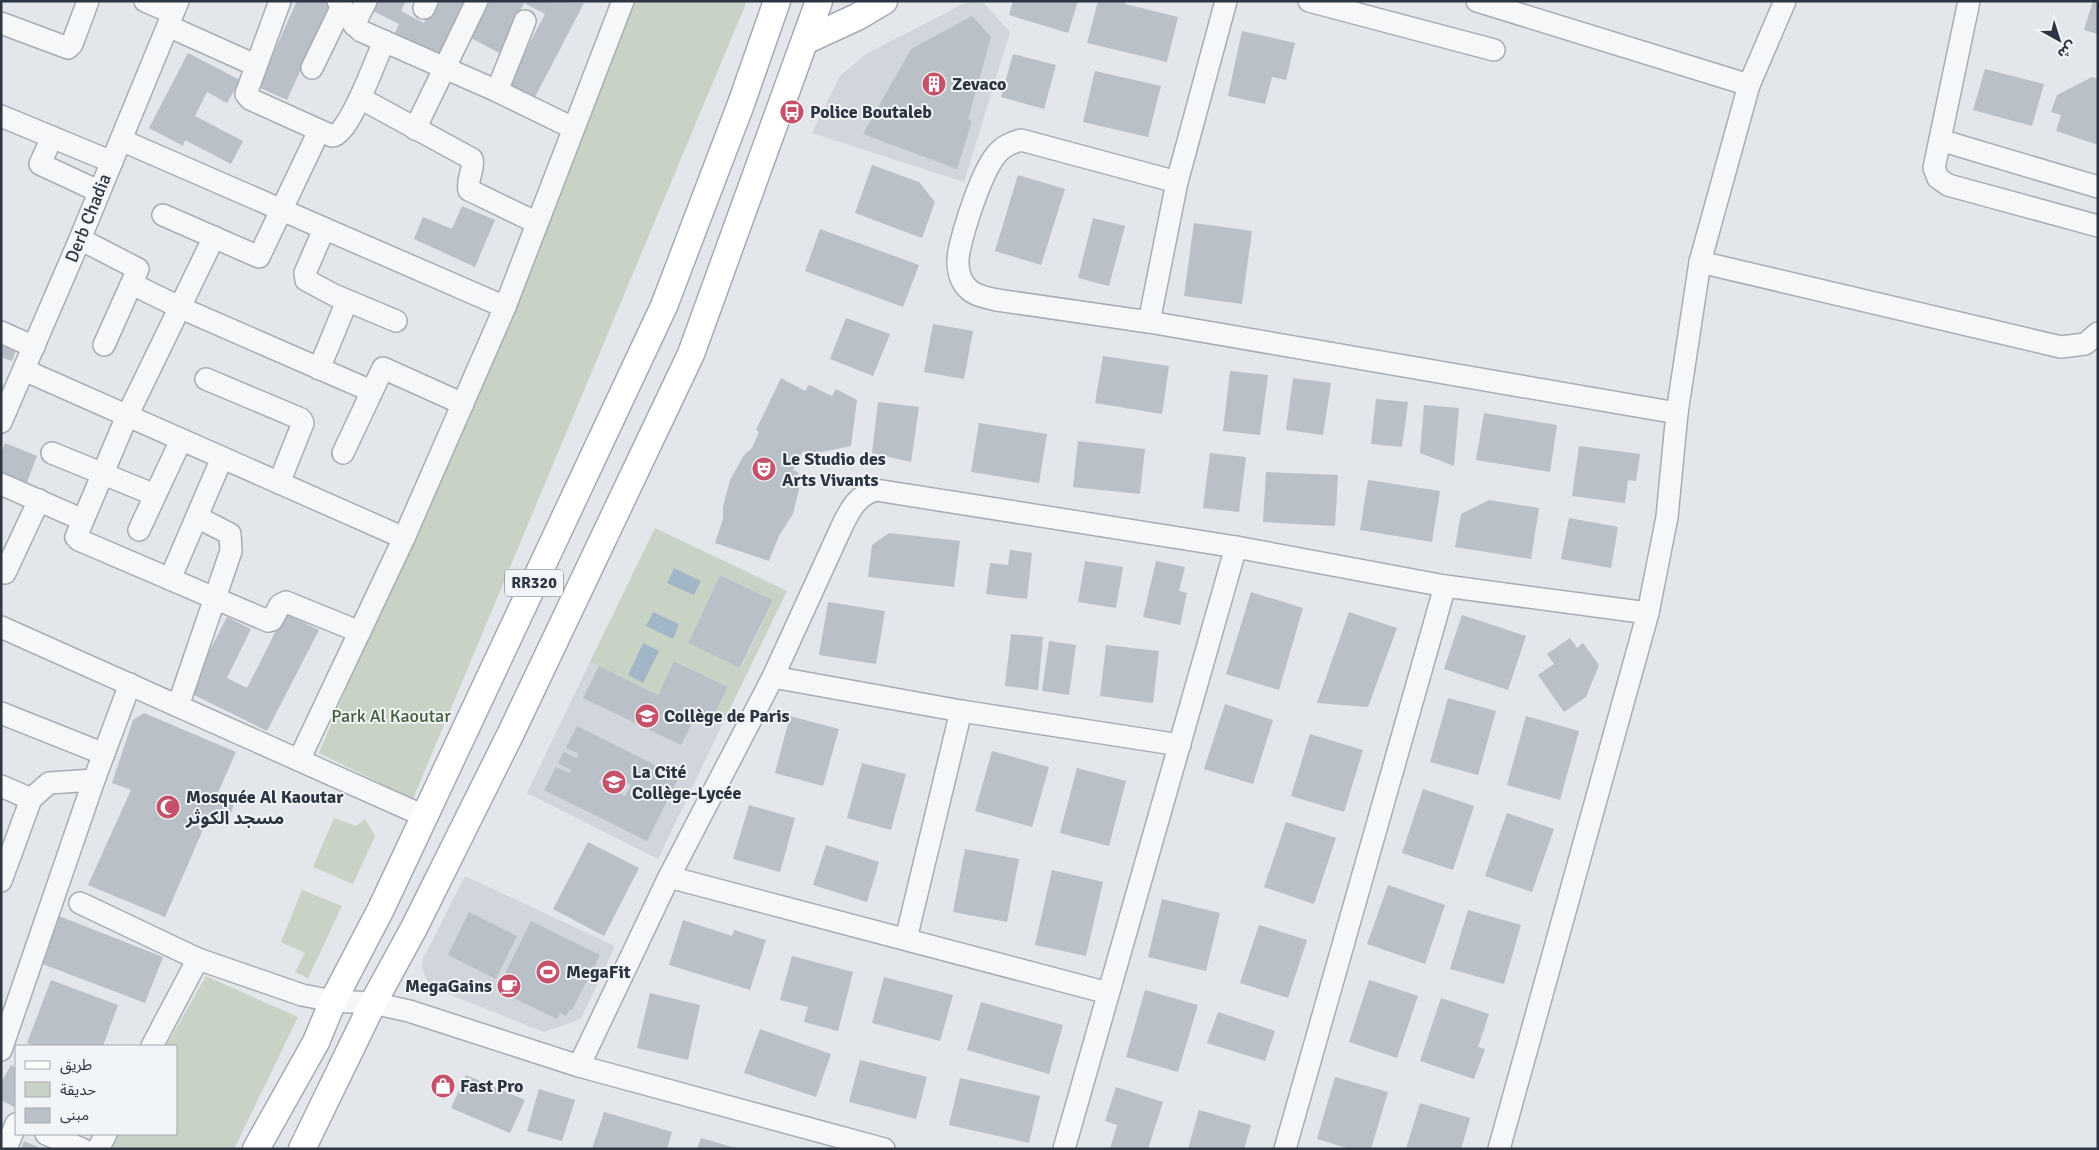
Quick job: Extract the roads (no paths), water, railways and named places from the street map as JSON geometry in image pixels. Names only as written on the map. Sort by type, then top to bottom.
[{"type":"main road","name":"RR320","points":[[256,1149],[316,1042],[333,1001],[381,909],[664,306],[742,104],[777,1]]},
{"type":"main road","name":"RR320","points":[[302,1149],[373,1003],[414,928],[511,733],[691,354],[819,1]]},
{"type":"main road","points":[[806,41],[857,17],[884,1]]},
{"type":"street","points":[[1,22],[68,48],[72,44],[88,1]]},
{"type":"street","points":[[145,1],[173,13],[255,65]]},
{"type":"street","points":[[280,1],[255,65],[246,96],[335,137],[339,135],[360,98],[384,41]]},
{"type":"street","points":[[354,25],[366,1]]},
{"type":"street","points":[[415,129],[446,69],[477,1]]},
{"type":"street","points":[[299,760],[404,538],[505,307],[623,1]]},
{"type":"street","points":[[1149,322],[1177,182],[1226,1]]},
{"type":"street","points":[[1309,1],[1494,50]]},
{"type":"street","points":[[1477,1],[1749,85]]},
{"type":"street","points":[[1499,1149],[1648,613],[1667,517],[1677,413],[1700,262],[1749,85],[1785,1]]},
{"type":"street","points":[[1969,1],[1934,168],[1938,178],[1948,185],[2098,226]]},
{"type":"street","points":[[340,4],[354,25],[361,31],[497,91],[573,128]]},
{"type":"street","points":[[312,68],[340,4]]},
{"type":"street","name":"Derb Chadia","points":[[1,422],[80,239],[98,191],[112,162],[173,13]]},
{"type":"street","points":[[497,91],[525,21]]},
{"type":"street","points":[[360,98],[472,159],[468,190],[537,224]]},
{"type":"street","points":[[1,116],[112,162]]},
{"type":"street","points":[[163,215],[259,257],[320,131]]},
{"type":"street","points":[[52,137],[40,164],[98,191]]},
{"type":"street","points":[[121,140],[505,307]]},
{"type":"street","points":[[1177,182],[1021,140],[1006,145],[995,156],[986,172],[959,252],[959,273],[964,284],[976,295],[1149,322],[1677,413]]},
{"type":"street","points":[[1940,140],[2098,187]]},
{"type":"street","points":[[324,229],[304,277],[306,280],[347,301],[396,321]]},
{"type":"street","points":[[214,237],[127,416],[76,537],[270,622],[280,604],[286,602],[360,632]]},
{"type":"street","points":[[80,239],[138,267],[104,346]]},
{"type":"street","points":[[1700,262],[2060,347],[2085,344],[2098,333]]},
{"type":"street","points":[[132,284],[181,308],[371,391]]},
{"type":"street","points":[[319,369],[347,301]]},
{"type":"street","points":[[1,332],[34,347]]},
{"type":"street","points":[[342,453],[380,370],[385,368],[463,404]]},
{"type":"street","points":[[24,370],[404,538]]},
{"type":"street","points":[[206,379],[301,419],[302,423],[279,483]]},
{"type":"street","points":[[139,530],[182,440]]},
{"type":"street","points":[[52,453],[155,495]]},
{"type":"street","points":[[170,578],[222,458]]},
{"type":"street","points":[[1,484],[83,520]]},
{"type":"street","points":[[579,1066],[669,877],[773,677],[842,524],[856,501],[865,493],[876,490],[1236,547],[1444,586],[1648,613]]},
{"type":"street","points":[[5,573],[39,500]]},
{"type":"street","points":[[178,706],[216,598],[232,542],[230,534],[225,530],[197,517]]},
{"type":"street","points":[[1064,1149],[1236,547]]},
{"type":"street","points":[[1285,1149],[1444,586]]},
{"type":"street","points":[[1,627],[424,816]]},
{"type":"street","points":[[773,677],[961,711],[1180,745]]},
{"type":"street","points":[[1,1050],[94,780],[130,684]]},
{"type":"street","points":[[906,939],[961,711]]},
{"type":"street","points":[[1,713],[104,754]]},
{"type":"street","points":[[1,881],[5,859],[31,799],[49,783],[94,780]]},
{"type":"street","points":[[1,786],[31,799]]},
{"type":"street","points":[[669,877],[1108,993]]},
{"type":"street","points":[[80,903],[198,958],[302,995],[333,1001],[373,1003],[409,1011],[579,1066],[884,1149]]},
{"type":"street","points":[[153,1045],[198,958]]},
{"type":"street","points":[[1,1119],[15,1123]]},
{"type":"street","points":[[6,1149],[15,1126]]},
{"type":"street","points":[[48,1135],[82,1149]]},
{"type":"street","points":[[98,1149],[105,1135]]},
{"type":"water","points":[[674,568],[701,581],[694,595],[667,583]]},
{"type":"water","points":[[653,612],[679,624],[673,639],[646,626]]},
{"type":"water","points":[[643,643],[659,651],[643,683],[628,675]]},
{"type":"place","name":"Zevaco","points":[[934,84]]},
{"type":"place","name":"Police Boutaleb","points":[[792,112]]},
{"type":"place","name":"Le Studio des Arts Vivants","points":[[764,469]]},
{"type":"place","name":"Collège de Paris","points":[[647,716]]},
{"type":"place","name":"La Cité Collège-Lycée","points":[[614,782]]},
{"type":"place","name":"Mosquée Al Kaoutar مسجد الكوثر","points":[[168,807]]},
{"type":"place","name":"MegaFit","points":[[548,972]]},
{"type":"place","name":"MegaGains","points":[[509,986]]},
{"type":"place","name":"Fast Pro","points":[[443,1086]]},
{"type":"park label","name":"Park Al Kaoutar","points":[[391,716]]}]
